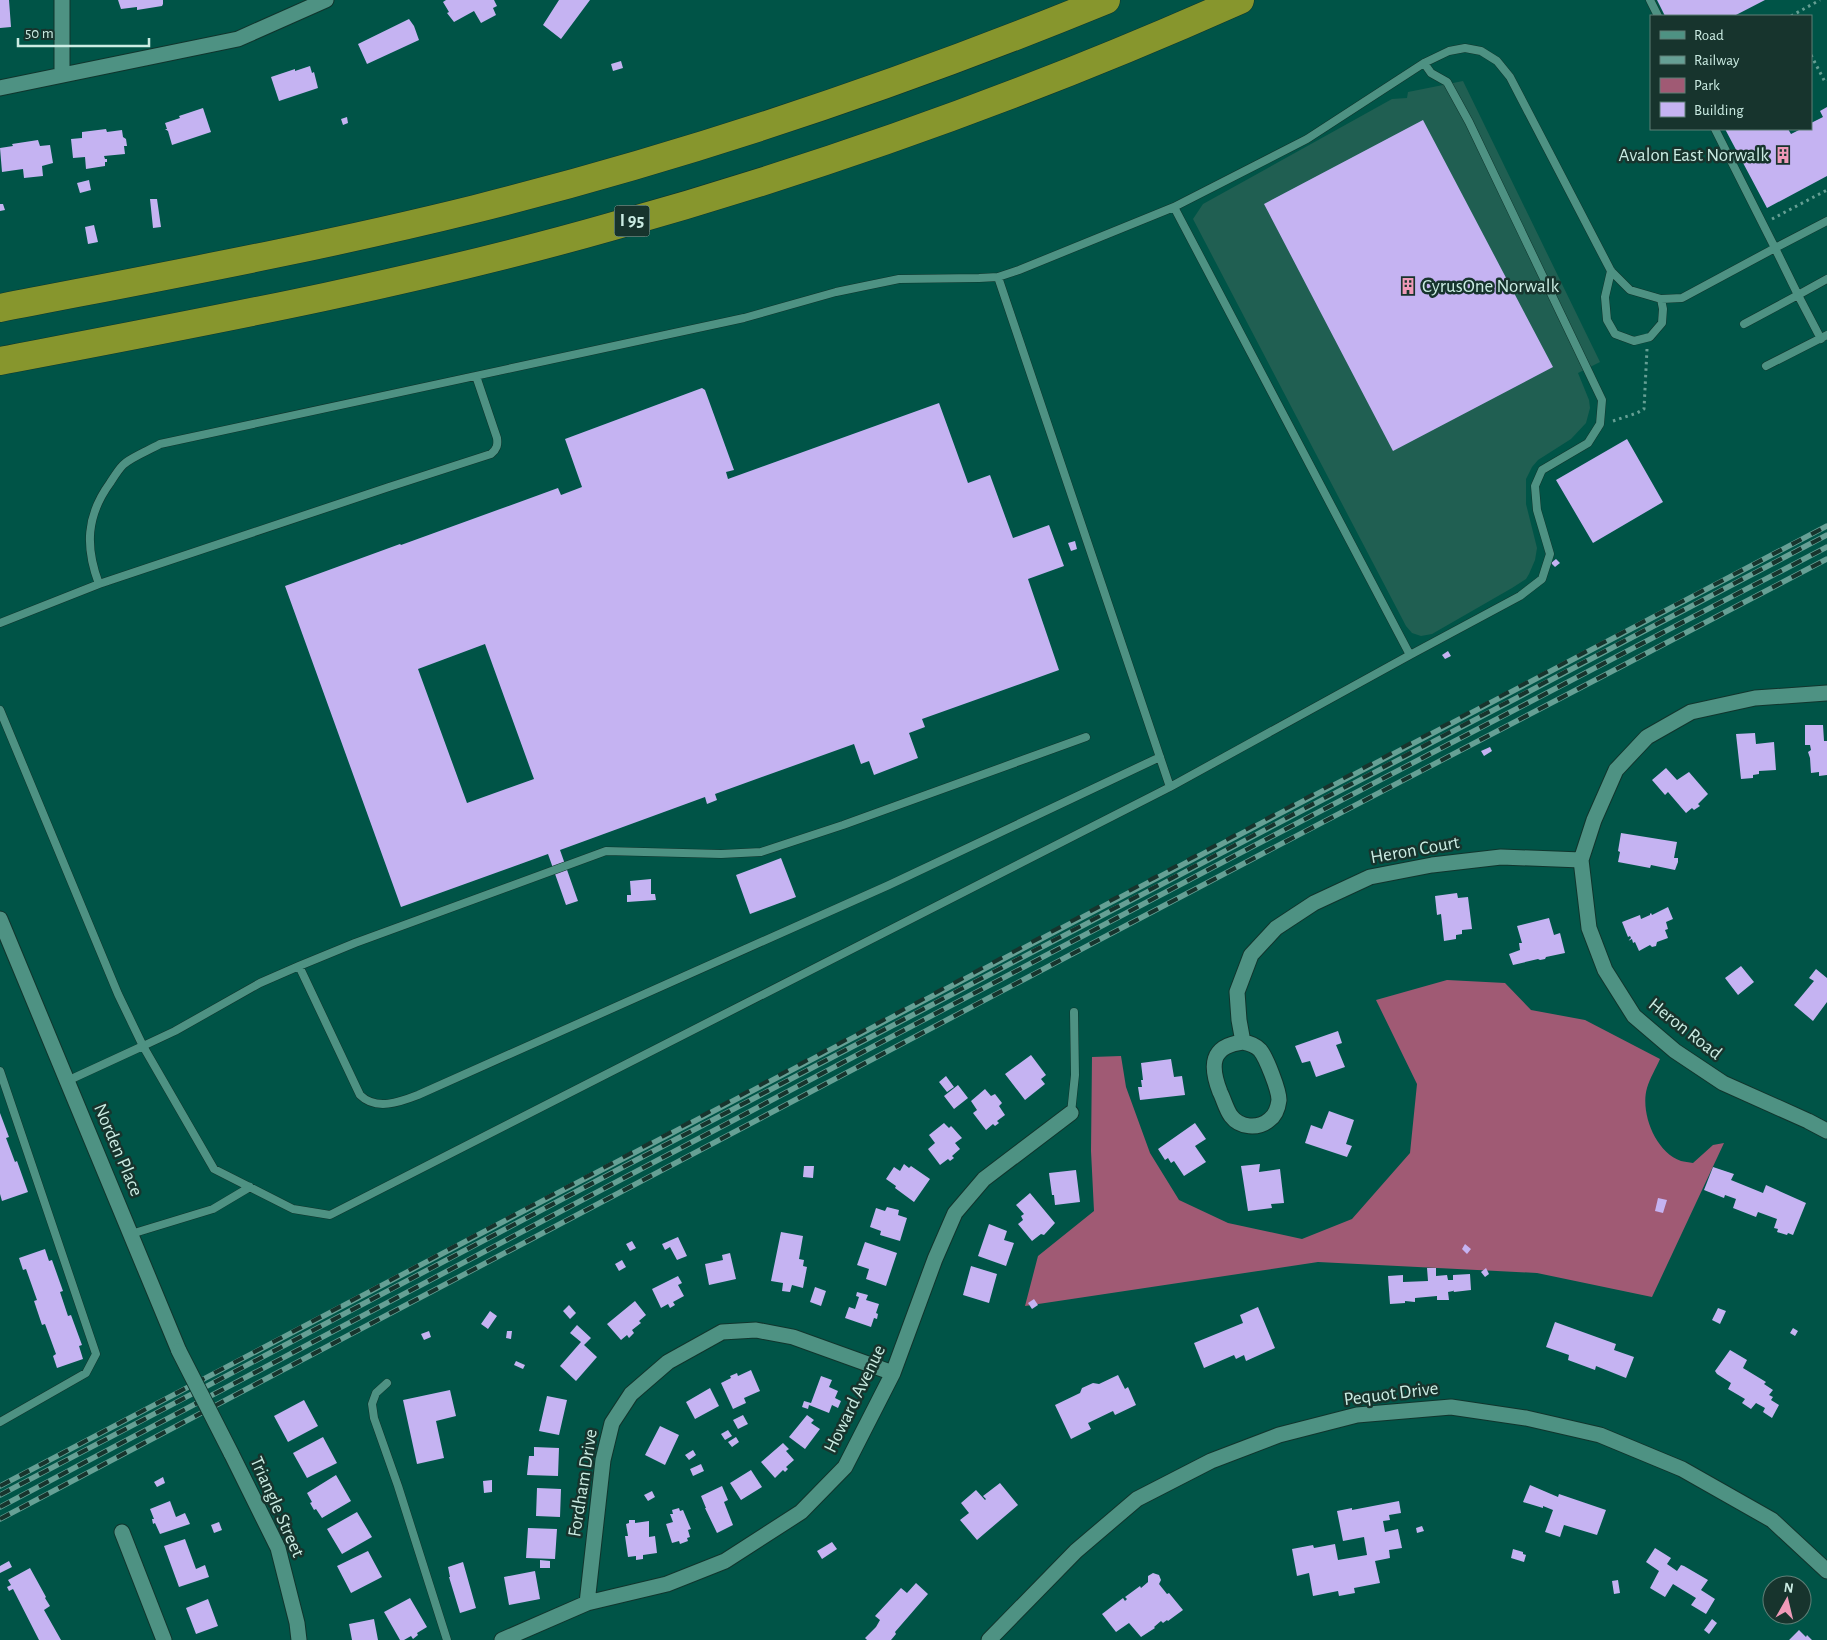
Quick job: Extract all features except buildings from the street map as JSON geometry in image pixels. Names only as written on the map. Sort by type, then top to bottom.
[{"type":"highway","points":[[0,308],[350,238],[474,209],[594,177],[837,102],[1006,40],[1106,0]]},
{"type":"highway","name":"I 95","points":[[0,361],[302,303],[487,260],[609,228],[790,173],[911,132],[1089,64],[1240,0]]},
{"type":"street","points":[[62,0],[62,75]]},
{"type":"street","points":[[0,88],[238,39],[326,0]]},
{"type":"street","name":"Heron Road","points":[[1827,693],[1755,698],[1691,712],[1647,737],[1616,770],[1594,820],[1581,860],[1589,928],[1605,970],[1634,1016],[1675,1051],[1723,1083],[1827,1131]]},
{"type":"street","name":"Heron Court","points":[[1243,1042],[1237,992],[1251,955],[1276,928],[1314,902],[1370,877],[1432,865],[1501,857],[1581,860]]},
{"type":"street","name":"Norden Place","points":[[2,929],[179,1351],[203,1395]]},
{"type":"street","points":[[1243,1042],[1251,1044],[1263,1054],[1279,1100],[1277,1109],[1271,1119],[1264,1124],[1243,1125],[1232,1118],[1214,1077],[1213,1066],[1215,1060],[1224,1047],[1232,1043],[1243,1042]]},
{"type":"street","name":"Howard Avenue","points":[[502,1640],[587,1603],[668,1584],[725,1560],[801,1512],[845,1467],[893,1373],[934,1259],[955,1213],[984,1179],[1071,1114]]},
{"type":"street","name":"Fordham Drive","points":[[587,1603],[603,1460],[612,1422],[631,1394],[668,1362],[722,1332],[756,1330],[793,1337],[893,1373]]},
{"type":"street","name":"Triangle Street","points":[[203,1395],[278,1548],[297,1623],[299,1640]]},
{"type":"street","name":"Pequot Drive","points":[[990,1640],[1076,1551],[1138,1499],[1210,1461],[1279,1435],[1357,1415],[1451,1407],[1526,1418],[1600,1435],[1682,1469],[1772,1520],[1827,1571]]},
{"type":"street","points":[[122,1532],[164,1640]]},
{"type":"lane","points":[[1650,0],[1658,15]]},
{"type":"lane","points":[[99,584],[91,557],[92,516],[103,493],[124,464],[160,444],[744,318],[836,292],[899,279],[998,277],[1174,207],[1306,139],[1424,63],[1449,51],[1465,48],[1473,49],[1489,55],[1504,69],[1611,271],[1630,290],[1660,299],[1682,298],[1827,221]]},
{"type":"lane","points":[[0,710],[118,994],[143,1046],[214,1169],[293,1209],[330,1215],[1170,787],[1410,654],[1520,596],[1542,579],[1550,554],[1537,510],[1535,486],[1542,470],[1588,442],[1600,424],[1602,400],[1469,122],[1447,82],[1431,73],[1424,63]]},
{"type":"lane","points":[[1715,130],[1798,295],[1824,337],[1766,366]]},
{"type":"lane","points":[[1174,207],[1410,654]]},
{"type":"lane","points":[[1611,271],[1605,297],[1607,320],[1615,334],[1634,342],[1650,337],[1662,322],[1663,309],[1660,299]]},
{"type":"lane","points":[[998,277],[1170,787]]},
{"type":"lane","points":[[1744,324],[1827,279]]},
{"type":"lane","points":[[0,623],[99,584],[491,454],[498,445],[497,438],[476,376]]},
{"type":"lane","points":[[67,1081],[175,1031],[260,983],[299,966],[355,943],[606,851],[686,854],[761,852],[844,825],[1086,737]]},
{"type":"lane","points":[[299,966],[360,1095],[366,1101],[377,1104],[399,1102],[889,885],[1160,757]]},
{"type":"lane","points":[[1071,1114],[1074,1075],[1074,1012]]},
{"type":"lane","points":[[0,1071],[96,1354],[86,1373],[0,1422]]},
{"type":"lane","points":[[131,1234],[213,1209],[250,1187]]},
{"type":"lane","points":[[387,1383],[376,1393],[372,1404],[374,1418],[398,1486],[447,1640]]},
{"type":"path","points":[[1793,15],[1820,0]]},
{"type":"path","points":[[1812,57],[1825,82],[1827,81]]},
{"type":"path","points":[[1762,224],[1827,190]]},
{"type":"path","points":[[1600,424],[1637,413],[1644,409],[1646,356],[1650,337]]},
{"type":"shaded area","points":[[1463,81],[1600,362],[1578,373],[1589,400],[1590,408],[1586,423],[1571,439],[1538,460],[1526,479],[1526,504],[1537,548],[1535,560],[1526,579],[1432,634],[1421,636],[1412,633],[1406,626],[1193,219],[1203,204],[1392,99],[1407,98],[1408,92]]},
{"type":"green space","points":[[1447,980],[1505,983],[1531,1010],[1585,1020],[1660,1059],[1651,1077],[1645,1098],[1648,1119],[1657,1140],[1672,1156],[1681,1161],[1693,1163],[1713,1145],[1724,1143],[1652,1297],[1537,1273],[1318,1262],[1025,1306],[1038,1256],[1094,1211],[1091,1151],[1092,1057],[1121,1056],[1126,1087],[1150,1153],[1179,1200],[1228,1223],[1302,1239],[1352,1219],[1410,1153],[1417,1084],[1376,1000]]},
{"type":"railway","points":[[0,1486],[1141,884],[1827,526]]},
{"type":"railway","points":[[0,1495],[1827,535]]},
{"type":"railway","points":[[0,1507],[1240,853],[1827,547]]},
{"type":"railway","points":[[0,1519],[1258,856],[1827,559]]},
{"type":"place","name":"Avalon East Norwalk","points":[[1783,155]]},
{"type":"place","name":"CyrusOne Norwalk","points":[[1408,286]]}]
